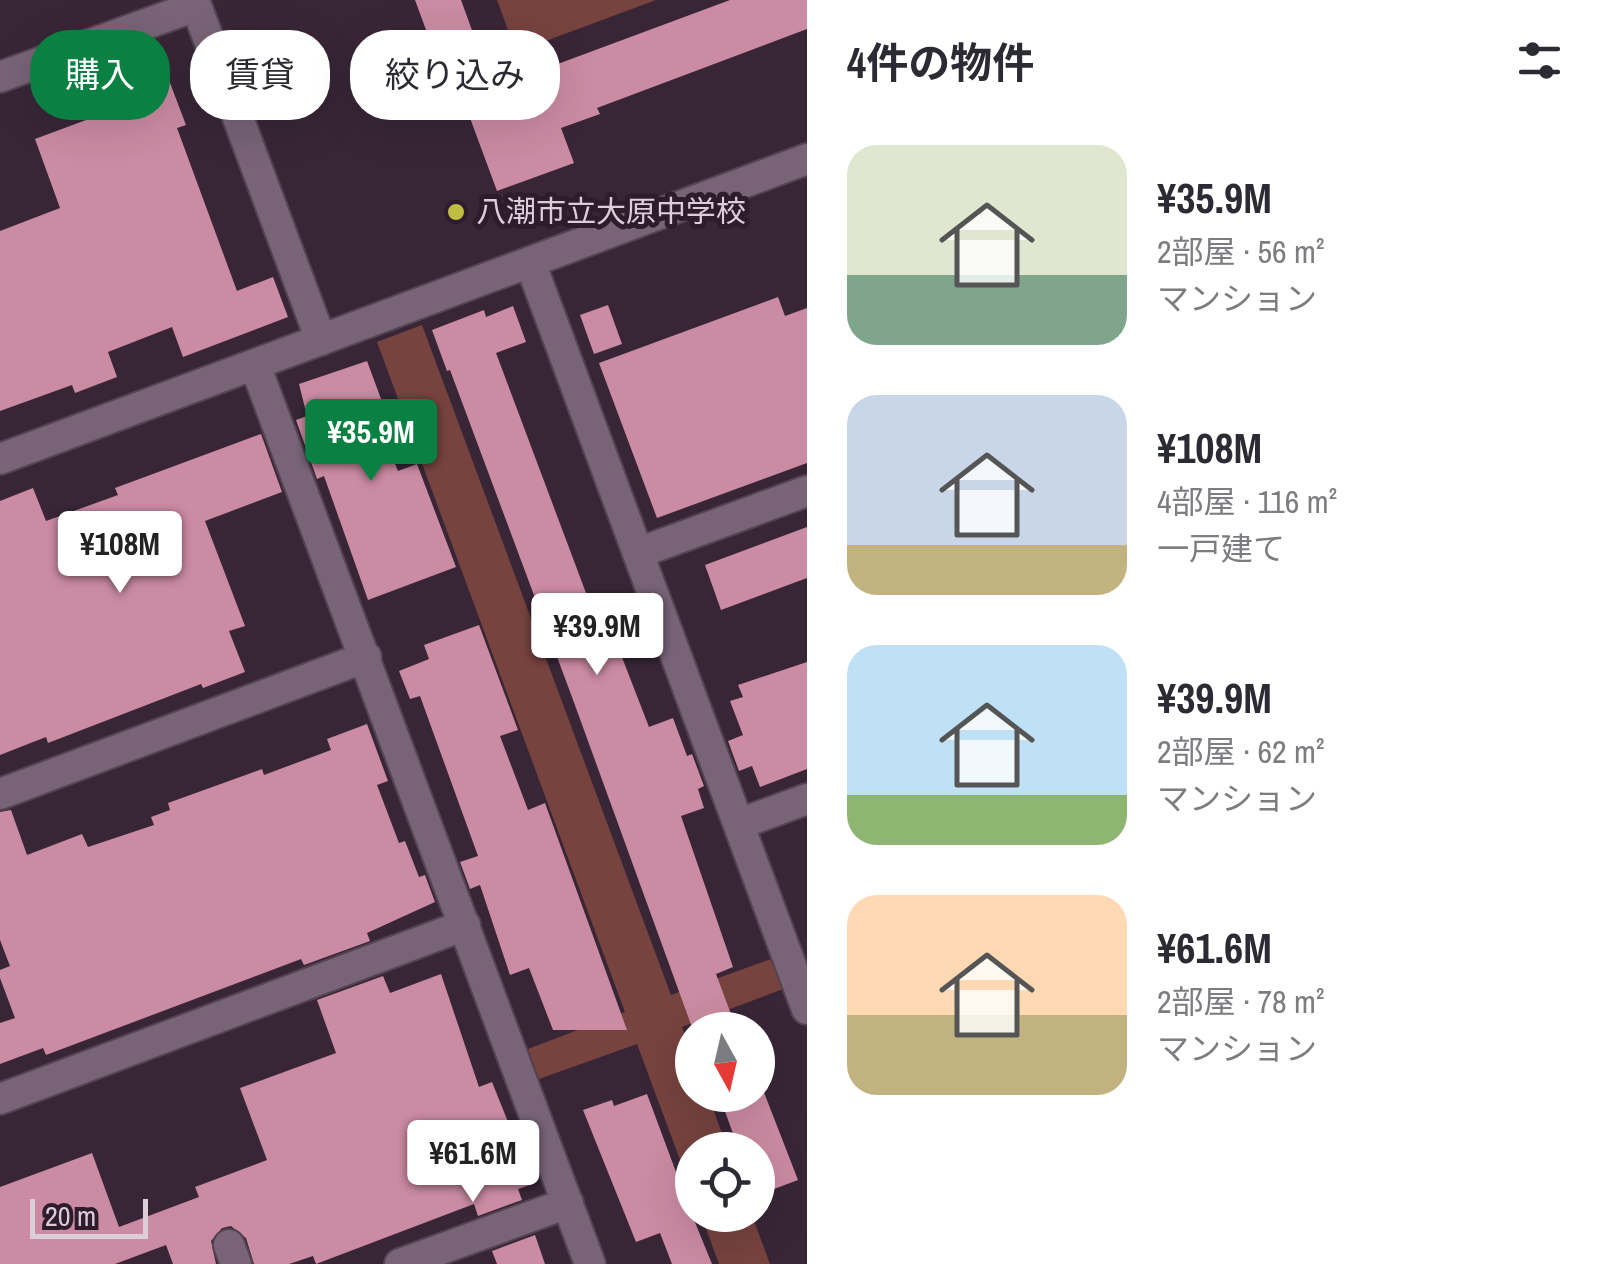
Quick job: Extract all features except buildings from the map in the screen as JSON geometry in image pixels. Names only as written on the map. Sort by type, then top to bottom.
[{"type":"street","points":[[0,78],[195,3],[322,340]]},
{"type":"street","points":[[0,459],[807,160]]},
{"type":"street","points":[[530,262],[807,1009]]},
{"type":"street","points":[[255,365],[590,1264]]},
{"type":"street","points":[[638,554],[807,491]]},
{"type":"street","points":[[0,794],[366,658]]},
{"type":"street","points":[[738,824],[807,799]]},
{"type":"street","points":[[0,1099],[465,925]]},
{"type":"street","points":[[400,1264],[568,1202]]},
{"type":"shaded area","points":[[497,0],[656,0],[560,36],[560,30],[508,30]]},
{"type":"shaded area","points":[[422,325],[671,995],[771,959],[783,989],[722,1012],[675,1012],[675,1112],[714,1112],[721,1132],[675,1132],[675,1146],[637,1044],[539,1079],[528,1049],[625,1012],[377,342]]},
{"type":"shaded area","points":[[707,1232],[758,1232],[770,1264],[719,1264]]},
{"type":"place","name":"八潮市立大原中学校","points":[[456,212]]}]
